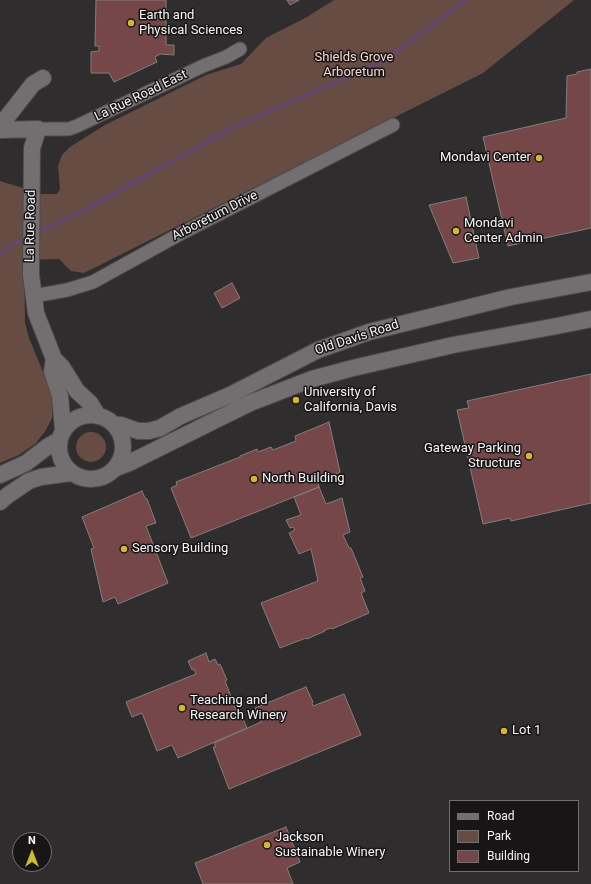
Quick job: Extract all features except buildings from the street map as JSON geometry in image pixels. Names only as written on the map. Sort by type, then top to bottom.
[{"type":"street","name":"La Rue Road East","points":[[38,129],[69,129],[78,126],[203,66],[226,57],[240,49]]},
{"type":"street","points":[[0,126],[33,84],[44,78]]},
{"type":"street","name":"Arboretum Drive","points":[[34,296],[67,290],[93,282],[178,235],[393,125]]},
{"type":"street","points":[[0,130],[38,129]]},
{"type":"street","name":"La Rue Road","points":[[38,129],[32,148],[31,275],[36,313],[54,359],[62,367],[77,392],[90,403],[98,416]]},
{"type":"street","name":"Old Davis Road","points":[[114,425],[121,425],[149,432],[160,428],[187,412],[230,395],[318,350],[348,338],[511,297],[591,282]]},
{"type":"street","name":"Old Davis Road","points":[[116,468],[250,403],[312,379],[453,345],[591,319]]},
{"type":"street","name":"La Rue Road","points":[[54,359],[52,370],[60,396],[61,435]]},
{"type":"street","points":[[0,475],[26,463],[61,435],[70,422],[78,417],[88,415],[107,419],[120,433],[123,442],[121,460],[116,468],[99,479],[90,480],[80,478],[71,473],[65,467],[60,458],[58,450],[61,435]]},
{"type":"street","points":[[0,502],[29,481],[41,477],[71,473]]},
{"type":"green space","name":"Shields Grove Arboretum","points":[[334,0],[574,0],[483,73],[84,273],[71,271],[59,259],[24,260],[25,323],[29,338],[50,389],[53,403],[52,418],[46,430],[36,443],[19,455],[0,463],[0,181],[26,189],[31,194],[57,194],[60,189],[58,166],[62,155],[70,147],[105,125],[206,75],[241,64],[266,38],[307,17]]},
{"type":"green space","points":[[91,432],[97,433],[105,441],[105,453],[97,461],[91,462],[85,461],[77,453],[76,447],[77,441],[85,433]]},
{"type":"waterway","points":[[35,233],[81,212],[230,129],[385,60],[466,0]]},
{"type":"waterway","points":[[0,255],[17,242],[29,236]]},
{"type":"place","name":"Earth and Physical Sciences","points":[[131,23]]},
{"type":"place","name":"Mondavi Center","points":[[539,158]]},
{"type":"place","name":"Mondavi Center Admin","points":[[456,231]]},
{"type":"place","name":"University of California, Davis","points":[[296,400]]},
{"type":"place","name":"Gateway Parking Structure","points":[[529,456]]},
{"type":"place","name":"North Building","points":[[254,479]]},
{"type":"place","name":"Sensory Building","points":[[124,549]]},
{"type":"place","name":"Teaching and Research Winery","points":[[182,708]]},
{"type":"place","name":"Lot 1","points":[[504,731]]},
{"type":"place","name":"Jackson Sustainable Winery","points":[[267,845]]}]
